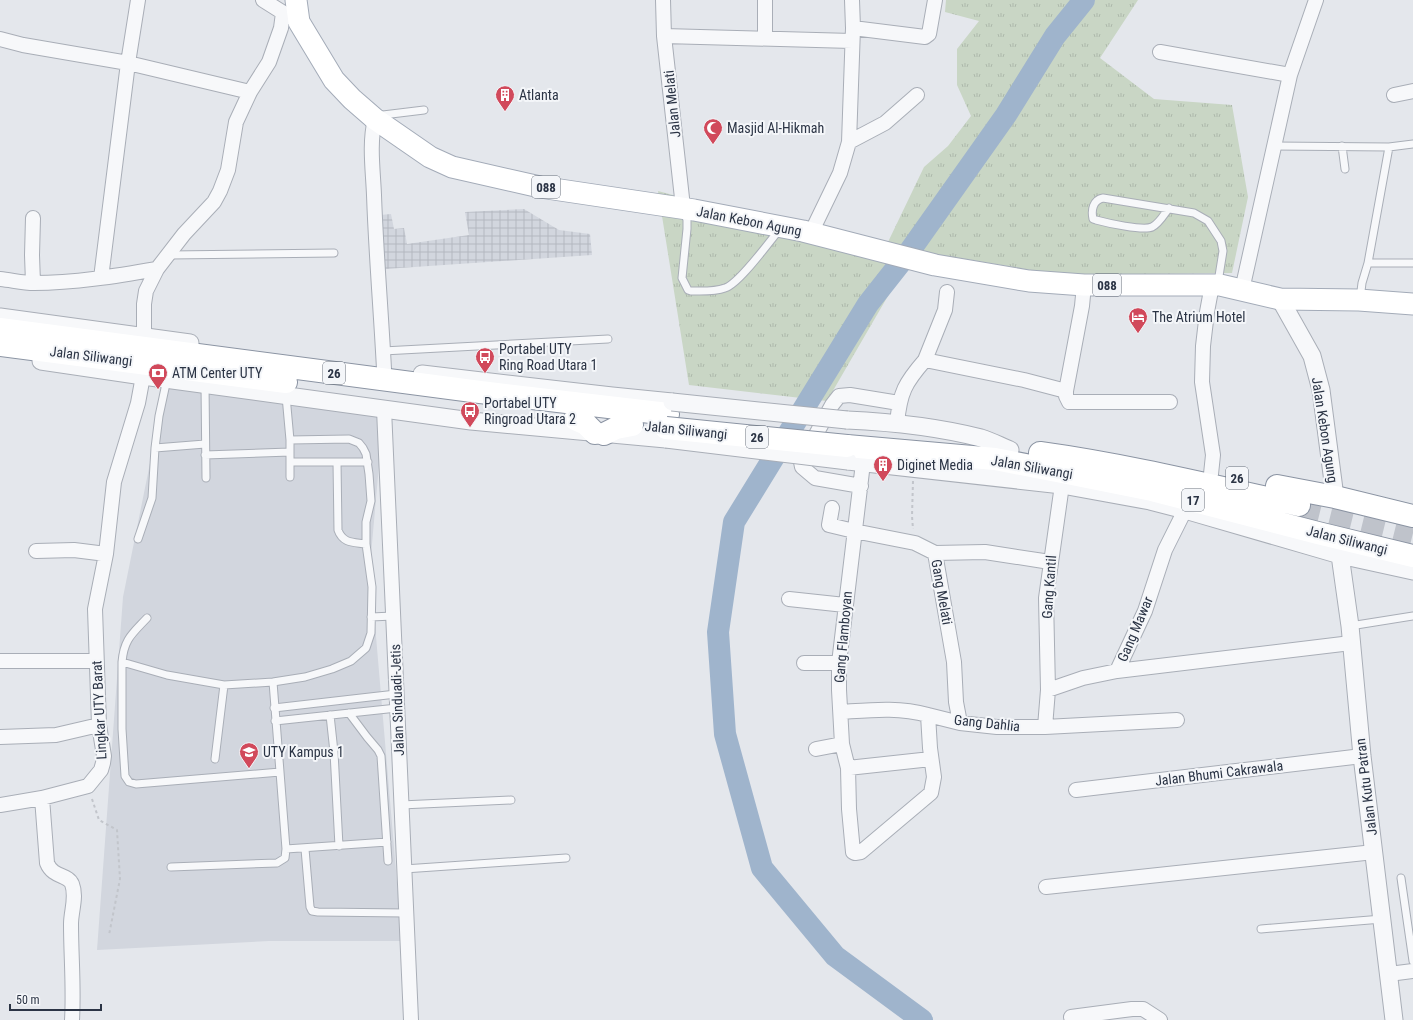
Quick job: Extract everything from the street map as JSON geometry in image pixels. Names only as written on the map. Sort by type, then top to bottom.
[{"type":"highway","name":"Jalan Siliwangi","points":[[0,329],[472,391],[611,402],[668,421],[850,444],[995,460],[1065,479],[1152,490],[1413,556]]},
{"type":"highway","name":"Jalan Siliwangi","points":[[0,344],[575,419],[632,425],[668,421]]},
{"type":"highway","name":"26","points":[[575,419],[600,433],[632,425]]},
{"type":"highway","name":"Jalan Siliwangi","points":[[850,444],[1010,450],[1082,459],[1137,469],[1298,505]]},
{"type":"highway","name":"26","points":[[1137,469],[1185,469],[1335,497],[1413,516]]},
{"type":"main road","name":"Jalan Kebon Agung","points":[[293,12],[334,80],[352,99],[375,119],[430,158],[452,167],[540,187],[683,208],[782,227],[873,248],[934,265],[1028,281],[1084,285],[1216,285],[1280,299],[1359,300],[1413,304]]},
{"type":"street","points":[[100,278],[128,63],[138,0]]},
{"type":"street","points":[[144,337],[144,304],[146,290],[157,269],[184,234],[214,202],[220,191],[228,170],[236,122],[250,92],[268,62],[282,23],[293,12],[263,0]]},
{"type":"street","name":"Jalan Melati","points":[[663,0],[664,36],[683,208]]},
{"type":"street","points":[[765,38],[766,0]]},
{"type":"street","points":[[811,233],[840,173],[849,142],[852,0]]},
{"type":"street","points":[[664,36],[765,38],[852,35],[925,37],[930,34],[935,0]]},
{"type":"street","points":[[1242,290],[1290,75],[1312,1]]},
{"type":"street","points":[[0,39],[23,45],[128,63],[250,92]]},
{"type":"street","points":[[1160,52],[1290,75]]},
{"type":"street","points":[[1394,95],[1413,91]]},
{"type":"street","points":[[849,142],[885,123],[917,95]]},
{"type":"street","points":[[375,119],[372,142],[384,369]]},
{"type":"street","points":[[33,218],[33,283]]},
{"type":"street","points":[[0,279],[33,283],[100,278],[157,269]]},
{"type":"street","points":[[1084,285],[1082,306],[1066,391],[1066,396],[1069,402],[1170,402]]},
{"type":"street","points":[[1211,474],[1213,455],[1202,382],[1204,339],[1216,285]]},
{"type":"street","points":[[897,423],[902,393],[912,375],[925,360],[944,310],[947,292]]},
{"type":"street","name":"Jalan Kebon Agung","points":[[1280,299],[1312,356],[1321,390],[1335,497]]},
{"type":"street","points":[[0,317],[384,369],[611,402]]},
{"type":"street","points":[[0,356],[286,395],[384,410],[471,421],[600,433]]},
{"type":"street","points":[[925,360],[1024,380],[1066,391]]},
{"type":"street","name":"Lingkar UTY Barat","points":[[88,786],[100,770],[104,756],[99,725],[95,609],[106,554],[114,482],[138,403],[143,376]]},
{"type":"street","points":[[861,486],[815,478],[802,467],[801,462],[832,405],[839,396],[850,395],[899,404]]},
{"type":"street","name":"Jalan Sinduadi-Jetis","points":[[384,410],[411,1020]]},
{"type":"street","name":"26","points":[[600,433],[668,421]]},
{"type":"street","points":[[850,444],[897,423],[982,439],[1010,450]]},
{"type":"street","points":[[850,444],[916,468],[1065,479],[1185,510],[1340,554],[1413,571]]},
{"type":"street","name":"Gang Flamboyan","points":[[850,444],[861,486],[845,606],[839,663],[838,690],[842,744],[848,768],[849,809],[853,852],[861,852],[931,793],[934,777],[931,759]]},
{"type":"street","name":"Gang Kantil","points":[[1048,690],[1046,598],[1050,562],[1065,479]]},
{"type":"street","points":[[832,508],[829,525],[915,543],[935,552]]},
{"type":"street","name":"Gang Mawar","points":[[1048,690],[1083,678],[1117,671],[1145,611],[1165,550],[1185,510]]},
{"type":"street","points":[[36,551],[74,550],[106,554]]},
{"type":"street","name":"Gang Melati","points":[[960,723],[956,702],[954,662],[935,552],[985,552],[1050,562]]},
{"type":"street","name":"Jalan Kutu Patran","points":[[1340,554],[1350,626],[1362,756],[1394,1020]]},
{"type":"street","points":[[788,599],[845,606]]},
{"type":"street","points":[[1117,671],[1351,643]]},
{"type":"street","points":[[0,661],[96,660]]},
{"type":"street","points":[[804,664],[839,663]]},
{"type":"street","points":[[1046,727],[1048,690]]},
{"type":"street","name":"Gang Dahlia","points":[[840,712],[895,709],[912,710],[960,723],[997,727],[1046,727],[1177,720]]},
{"type":"street","points":[[848,768],[931,759],[928,715]]},
{"type":"street","points":[[0,737],[56,735],[99,725]]},
{"type":"street","points":[[816,749],[842,744]]},
{"type":"street","name":"Jalan Bhumi Cakrawala","points":[[1076,790],[1362,756]]},
{"type":"street","points":[[0,805],[42,798],[88,786]]},
{"type":"street","points":[[42,798],[47,863],[50,870],[71,882],[74,891],[71,923],[73,1000],[72,1020]]},
{"type":"street","points":[[1046,887],[1374,852]]},
{"type":"street","points":[[1389,974],[1413,971]]},
{"type":"street","points":[[1071,1017],[1132,1008],[1143,1010],[1160,1020]]},
{"type":"lane","points":[[375,119],[383,115],[424,110]]},
{"type":"lane","points":[[1274,146],[1389,146],[1413,144]]},
{"type":"lane","points":[[1342,146],[1345,170]]},
{"type":"lane","points":[[1359,300],[1362,282],[1368,263],[1389,146]]},
{"type":"lane","points":[[1169,208],[1153,227],[1149,228],[1121,226],[1093,219],[1092,215],[1095,202],[1097,199],[1102,198],[1169,208],[1194,213],[1208,221],[1221,241],[1223,251],[1216,285]]},
{"type":"lane","points":[[683,208],[687,220],[687,229],[682,278],[688,290],[710,291],[725,288],[736,282],[782,227]]},
{"type":"lane","points":[[169,255],[334,254]]},
{"type":"lane","points":[[1368,263],[1413,263]]},
{"type":"lane","points":[[383,351],[608,339]]},
{"type":"lane","points":[[138,539],[152,498],[155,448],[159,416],[167,379]]},
{"type":"lane","points":[[205,384],[206,478]]},
{"type":"lane","points":[[286,395],[290,440],[290,478]]},
{"type":"lane","points":[[122,662],[167,675],[224,685],[273,682],[305,677],[351,662],[366,648],[371,633],[372,616],[372,587],[366,544],[366,522],[371,501],[368,462],[363,448],[354,441],[343,439],[290,440]]},
{"type":"lane","points":[[155,448],[205,444]]},
{"type":"lane","points":[[205,455],[290,452]]},
{"type":"lane","points":[[290,462],[368,462]]},
{"type":"lane","points":[[337,462],[338,530],[340,537],[345,540],[366,544]]},
{"type":"lane","points":[[372,616],[393,616]]},
{"type":"lane","points":[[1350,626],[1413,616]]},
{"type":"lane","points":[[147,618],[127,640],[124,647],[122,662],[122,729],[125,776],[128,782],[133,784],[280,772]]},
{"type":"lane","points":[[171,867],[277,863],[284,858],[286,849],[273,682]]},
{"type":"lane","points":[[215,758],[224,685]]},
{"type":"lane","points":[[274,708],[396,694]]},
{"type":"lane","points":[[275,720],[397,708]]},
{"type":"lane","points":[[349,713],[381,756],[388,842],[388,861]]},
{"type":"lane","points":[[330,715],[334,752],[339,846]]},
{"type":"lane","points":[[401,805],[511,800]]},
{"type":"lane","points":[[286,849],[305,849],[388,842]]},
{"type":"lane","points":[[305,849],[310,907],[312,911],[406,913]]},
{"type":"lane","points":[[404,870],[566,858]]},
{"type":"lane","points":[[1401,878],[1411,935],[1413,961]]},
{"type":"lane","points":[[1261,929],[1382,919]]},
{"type":"path","points":[[915,543],[912,516],[913,485],[916,468]]},
{"type":"path","points":[[88,786],[99,820],[116,830],[120,879],[109,935]]},
{"type":"shaded area","points":[[524,209],[559,230],[590,234],[592,255],[385,269],[380,215],[391,214],[394,229],[404,228],[407,244],[469,235],[465,212]]},
{"type":"shaded area","name":"UTY Kampus 1","points":[[167,379],[384,409],[370,566],[402,941],[269,941],[97,950],[123,597]]},
{"type":"green space","points":[[946,0],[1138,0],[1100,58],[1154,99],[1232,105],[1248,197],[1232,273],[1062,275],[917,251],[888,242],[924,167],[948,146],[971,116],[957,85],[957,49],[979,21],[945,12]]},
{"type":"green space","points":[[658,191],[910,258],[827,401],[689,385]]},
{"type":"waterway","points":[[922,1020],[835,956],[762,868],[725,734],[718,632],[734,522],[868,304],[909,252],[1006,115],[1055,36],[1084,0]]},
{"type":"tunnel","points":[[1299,505],[1413,533]]},
{"type":"place","name":"Atlanta","points":[[505,112]]},
{"type":"place","name":"Masjid Al-Hikmah","points":[[713,145]]},
{"type":"place","name":"The Atrium Hotel","points":[[1138,334]]},
{"type":"place","name":"Portabel UTY Ring Road Utara 1","points":[[485,374]]},
{"type":"place","name":"ATM Center UTY","points":[[158,390]]},
{"type":"place","name":"Portabel UTY Ringroad Utara 2","points":[[470,428]]},
{"type":"place","name":"Diginet Media","points":[[883,482]]},
{"type":"place","name":"UTY Kampus 1","points":[[249,769]]}]
